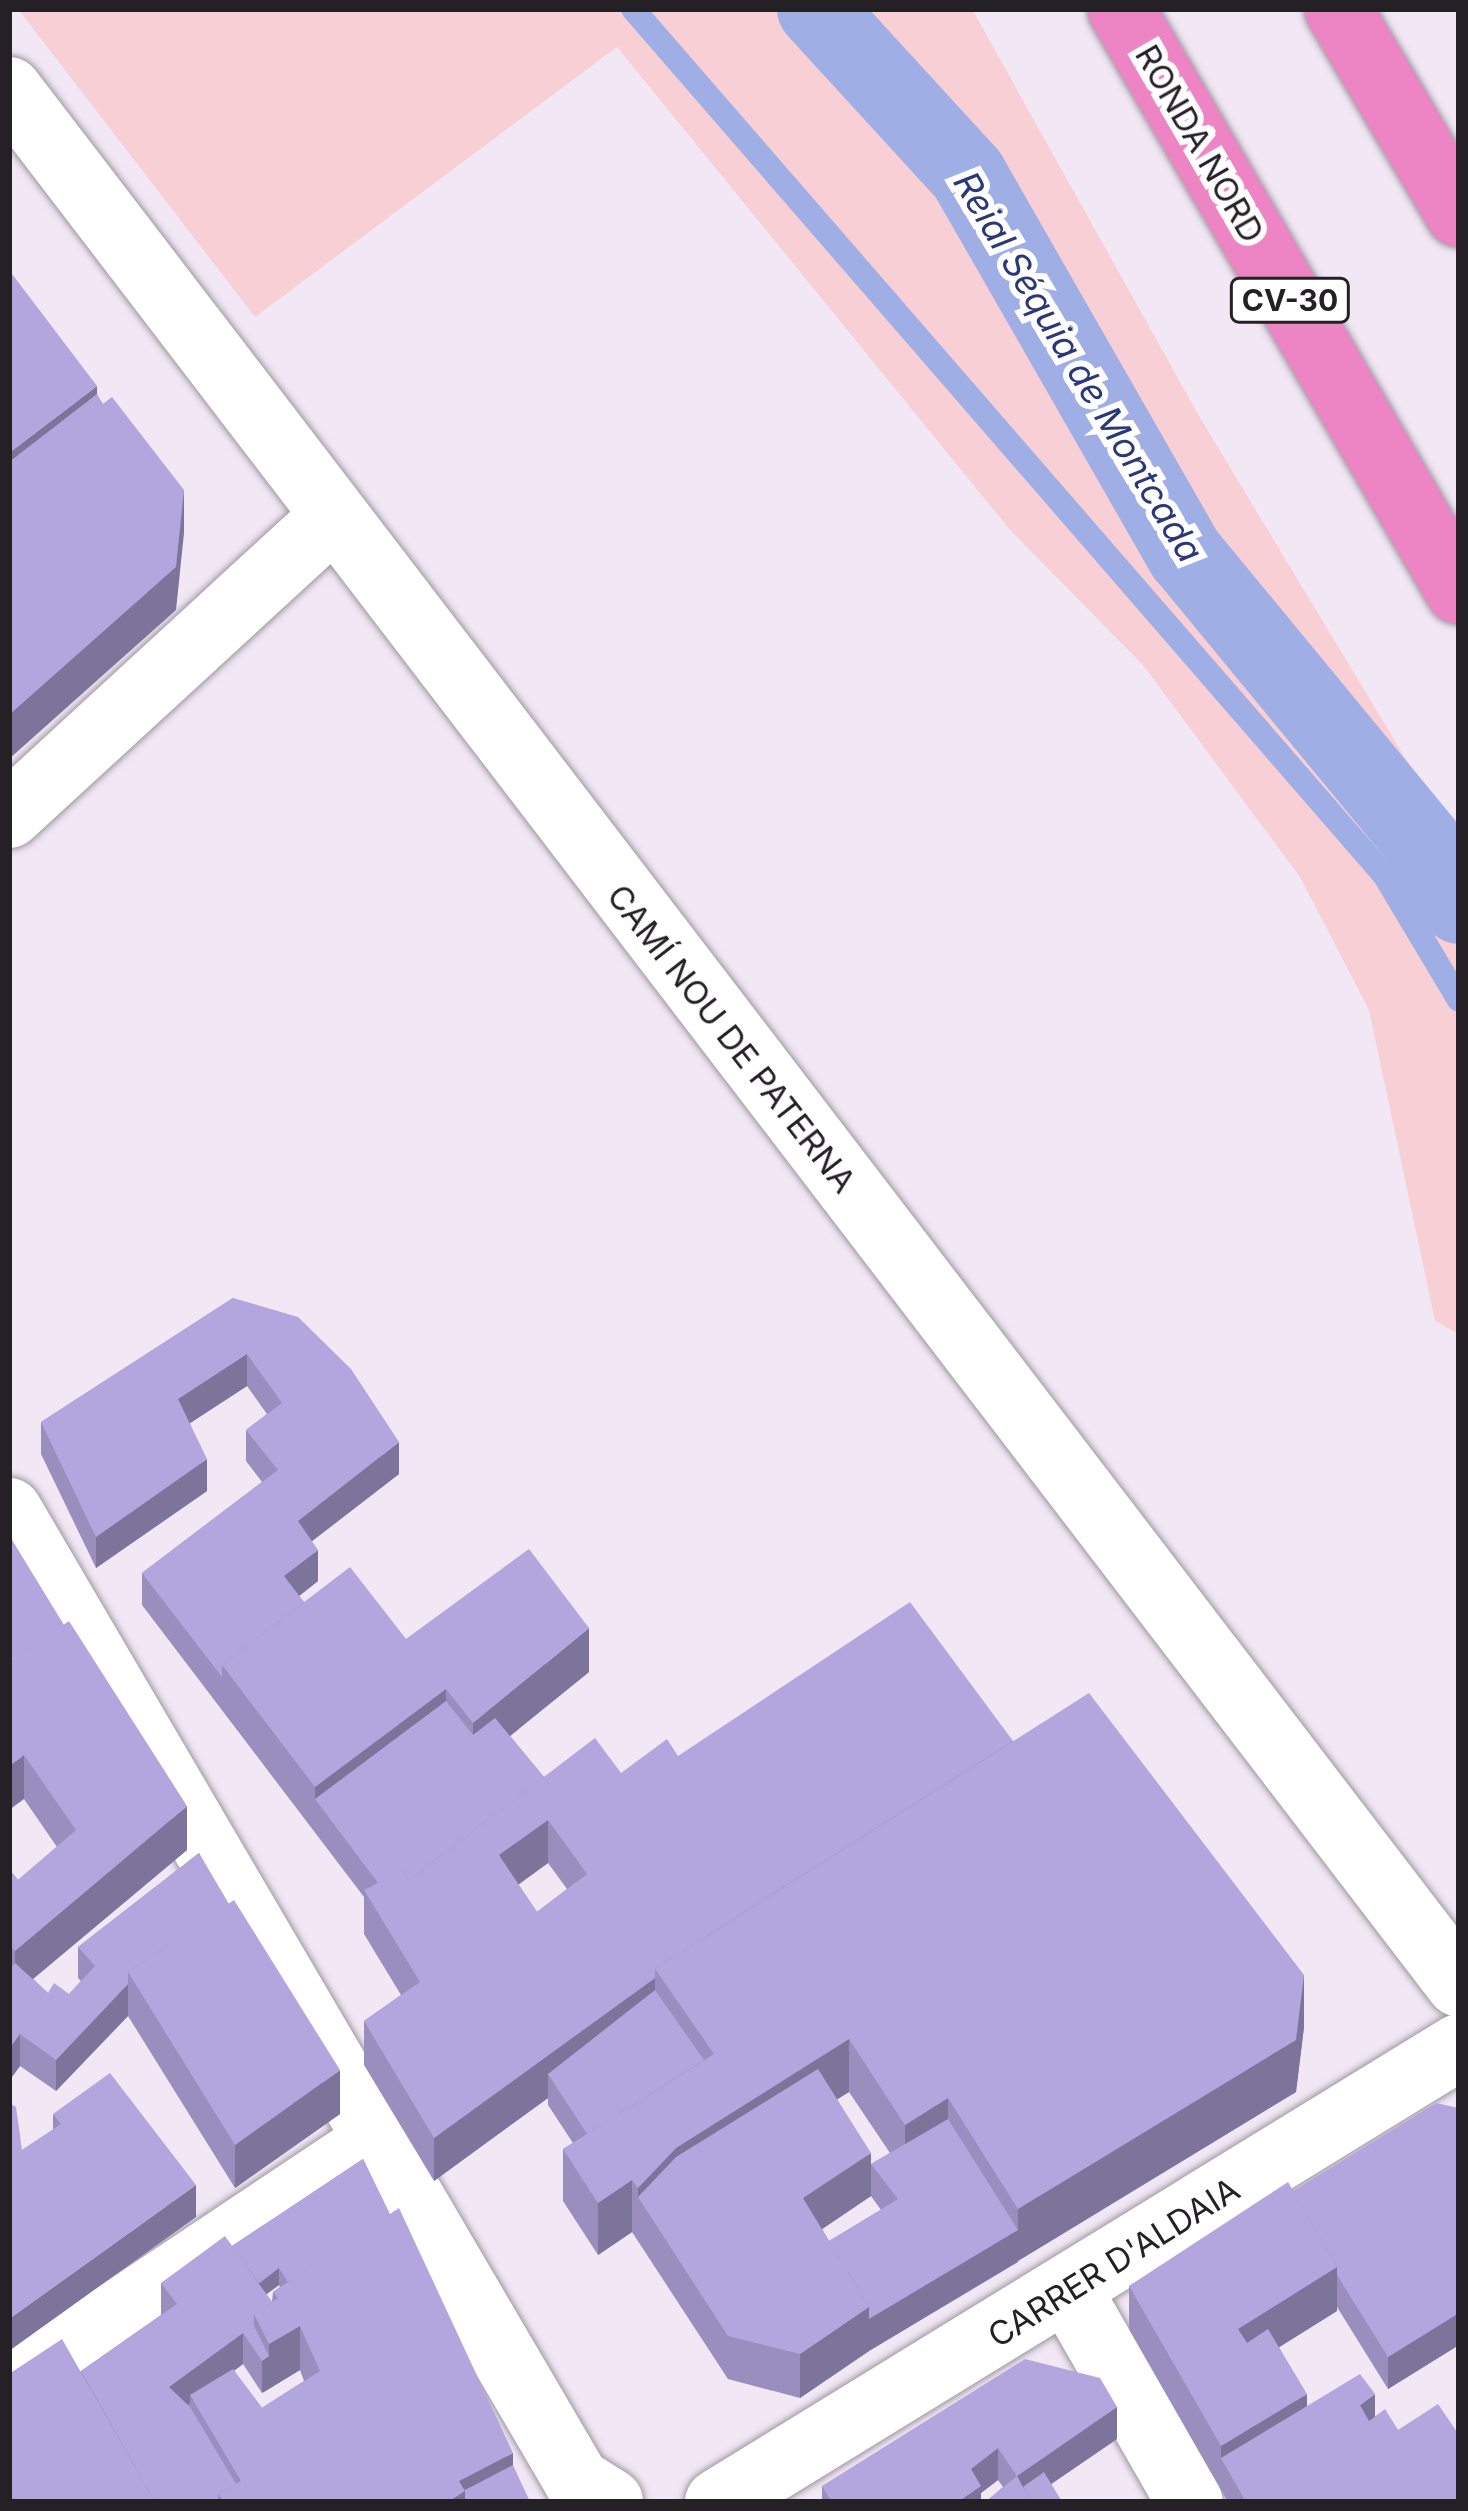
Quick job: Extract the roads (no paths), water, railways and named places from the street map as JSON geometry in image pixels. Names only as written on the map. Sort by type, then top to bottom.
[{"type":"highway","name":"RONDA NORD","points":[[1121,9],[1459,591]]},
{"type":"highway","points":[[1338,9],[1459,214]]},
{"type":"street","name":"CAMÍ NOU DE PATERNA","points":[[9,89],[331,519],[1459,1984]]},
{"type":"street","points":[[9,815],[331,519]]},
{"type":"street","points":[[9,1511],[577,2481],[610,2502]]},
{"type":"street","name":"CARRER D'ALDAIA","points":[[757,2493],[1459,2048]]},
{"type":"street","points":[[9,2386],[376,2141]]},
{"type":"street","points":[[1069,2291],[1190,2502]]},
{"type":"waterway","points":[[633,9],[1385,876],[1459,1000]]},
{"type":"waterway","name":"Reial Séquia de Montcada","points":[[816,9],[968,175],[1186,555],[1424,844],[1459,905]]}]
